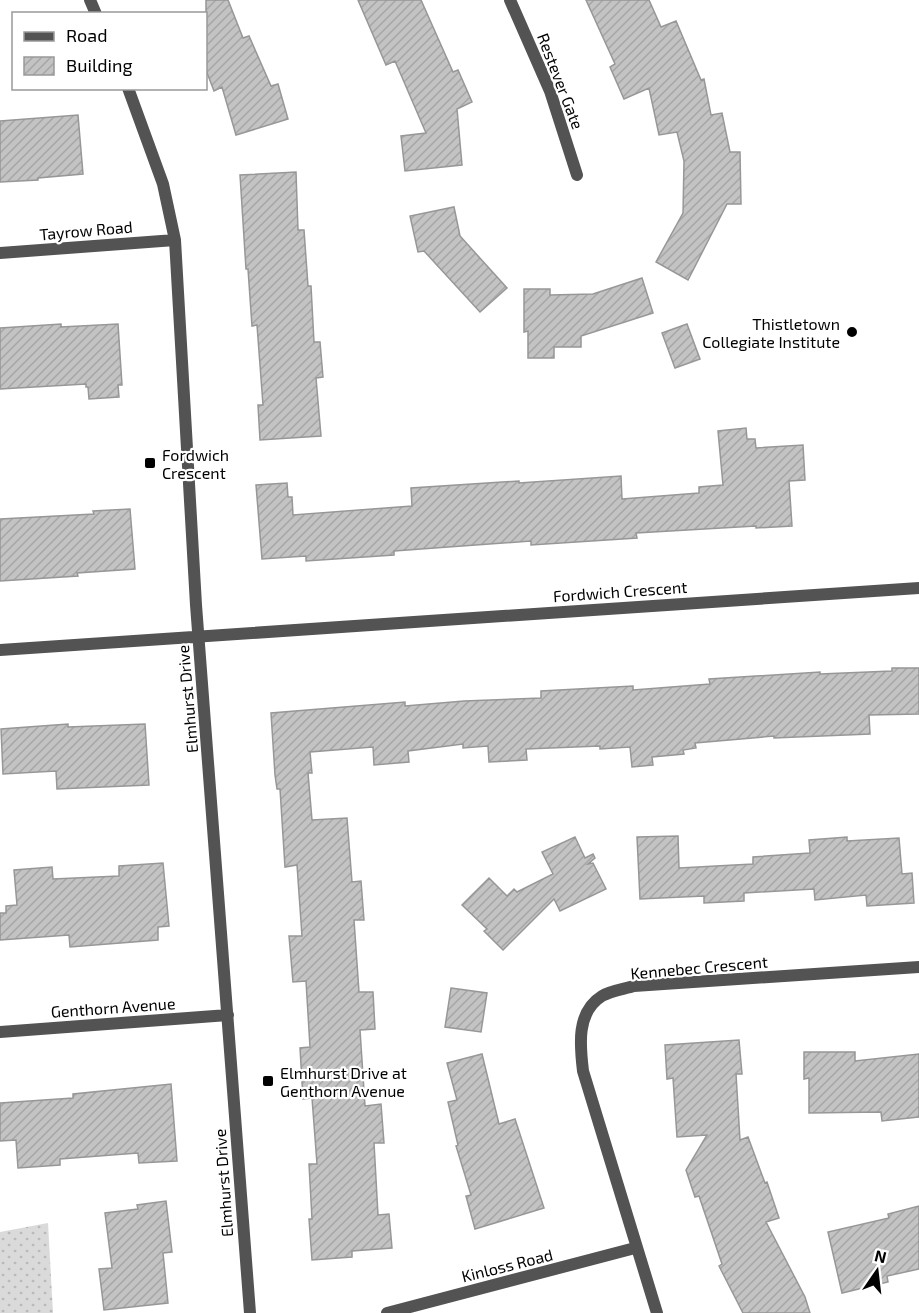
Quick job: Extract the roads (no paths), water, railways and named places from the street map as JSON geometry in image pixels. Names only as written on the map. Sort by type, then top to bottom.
[{"type":"street","name":"Restever Gate","points":[[510,0],[550,91],[577,175]]},
{"type":"street","name":"Elmhurst Drive","points":[[129,90],[163,184],[175,240],[199,636],[250,1313]]},
{"type":"street","name":"Tayrow Road","points":[[0,253],[175,240]]},
{"type":"street","name":"Fordwich Crescent","points":[[0,650],[919,588]]},
{"type":"street","name":"Kennebec Crescent","points":[[657,1313],[635,1248],[583,1071],[580,1044],[586,1011],[602,996],[634,986],[919,967]]},
{"type":"street","name":"Genthorn Avenue","points":[[0,1032],[228,1015]]},
{"type":"street","name":"Kinloss Road","points":[[387,1313],[635,1248]]},
{"type":"place","name":"Thistletown Collegiate Institute","points":[[852,332]]},
{"type":"place","name":"Fordwich Crescent","points":[[150,463]]},
{"type":"place","name":"Elmhurst Drive at Genthorn Avenue","points":[[268,1081]]}]
